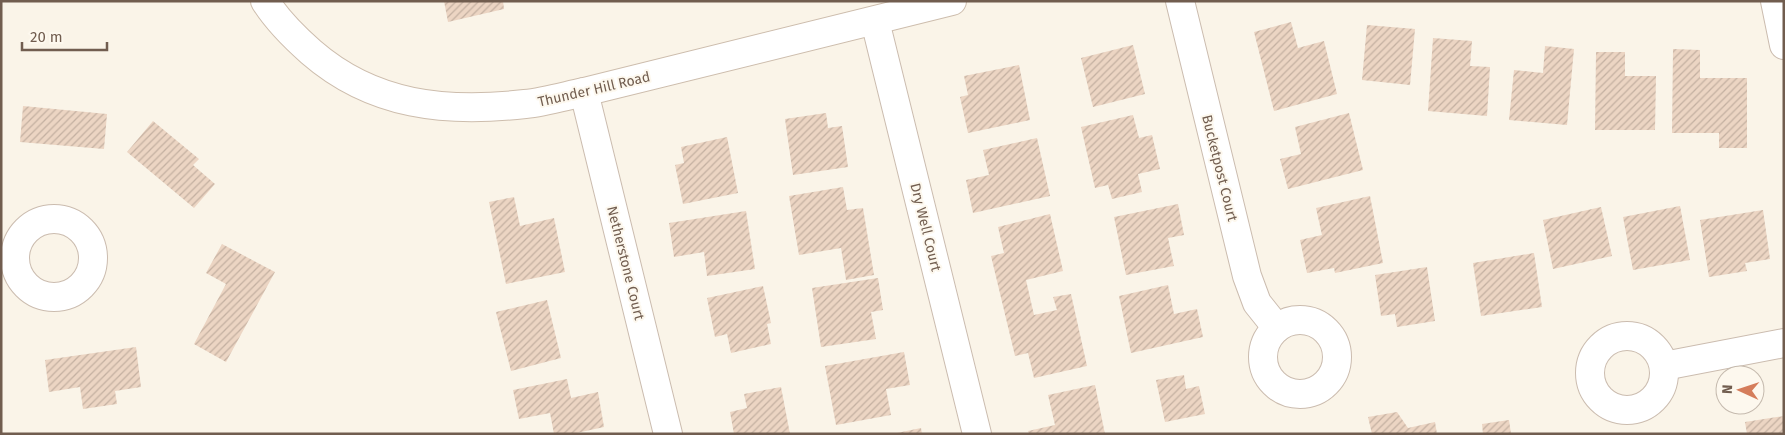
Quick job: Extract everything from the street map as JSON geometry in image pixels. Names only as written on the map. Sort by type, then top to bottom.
[{"type":"street","name":"Thunder Hill Road","points":[[265,1],[296,39],[329,68],[366,87],[395,98],[432,106],[480,108],[526,104],[584,92],[952,1]]},
{"type":"street","name":"Bucketpost Court","points":[[1180,1],[1247,276],[1257,303],[1277,328]]},
{"type":"street","points":[[1775,1],[1784,45]]},
{"type":"street","name":"Dry Well Court","points":[[875,21],[977,434]]},
{"type":"street","name":"Netherstone Court","points":[[584,92],[668,434]]},
{"type":"street","points":[[1664,366],[1784,343]]},
{"type":"building","points":[[444,1],[503,1],[504,9],[448,22]]},
{"type":"building","points":[[1291,22],[1298,48],[1324,41],[1337,94],[1274,111],[1254,32]]},
{"type":"building","points":[[1367,25],[1415,29],[1410,85],[1362,80]]},
{"type":"building","points":[[1433,38],[1472,41],[1470,66],[1490,67],[1487,116],[1428,111]]},
{"type":"building","points":[[1133,45],[1145,94],[1093,107],[1081,58]]},
{"type":"building","points":[[1545,46],[1574,49],[1567,125],[1509,120],[1514,70],[1543,73]]},
{"type":"building","points":[[1673,49],[1700,50],[1700,78],[1747,78],[1747,148],[1719,148],[1719,133],[1672,133]]},
{"type":"building","points":[[1596,52],[1625,52],[1625,76],[1656,76],[1655,130],[1595,130]]},
{"type":"building","points":[[1019,65],[1030,120],[968,133],[960,97],[968,95],[964,76]]},
{"type":"building","points":[[23,106],[107,114],[104,149],[20,142]]},
{"type":"building","points":[[826,113],[828,128],[842,126],[848,167],[793,175],[785,119]]},
{"type":"building","points":[[1349,113],[1363,170],[1288,189],[1280,159],[1301,154],[1295,127]]},
{"type":"building","points":[[1133,115],[1139,138],[1152,135],[1160,169],[1138,174],[1142,192],[1112,199],[1108,185],[1095,188],[1081,127]]},
{"type":"building","points":[[153,121],[199,159],[193,165],[215,184],[194,208],[127,152]]},
{"type":"building","points":[[727,137],[738,193],[683,204],[675,165],[684,163],[681,147]]},
{"type":"building","points":[[1037,138],[1050,196],[973,213],[966,180],[989,175],[983,150]]},
{"type":"building","points":[[843,187],[847,210],[863,208],[874,275],[846,280],[841,248],[799,255],[789,196]]},
{"type":"building","points":[[1370,196],[1383,263],[1335,273],[1334,268],[1307,273],[1300,240],[1322,235],[1316,208]]},
{"type":"building","points":[[514,197],[520,226],[554,218],[565,272],[506,284],[489,202]]},
{"type":"building","points":[[1178,204],[1184,235],[1168,238],[1174,266],[1126,275],[1114,217]]},
{"type":"building","points":[[1680,206],[1690,260],[1633,270],[1623,217]]},
{"type":"building","points":[[1601,207],[1612,256],[1553,269],[1543,220]]},
{"type":"building","points":[[1763,210],[1770,259],[1745,263],[1747,271],[1709,277],[1700,220]]},
{"type":"building","points":[[746,211],[755,269],[707,276],[704,252],[674,257],[669,223]]},
{"type":"building","points":[[1050,214],[1063,271],[1026,280],[1034,315],[1057,310],[1053,297],[1071,294],[1087,366],[1034,378],[1028,353],[1015,356],[991,256],[1004,253],[998,227]]},
{"type":"building","points":[[222,244],[275,272],[226,362],[194,344],[226,284],[206,273]]},
{"type":"building","points":[[1534,253],[1542,307],[1481,316],[1473,263]]},
{"type":"building","points":[[1427,267],[1435,321],[1397,327],[1395,314],[1381,316],[1375,275]]},
{"type":"building","points":[[878,278],[883,310],[871,312],[876,339],[821,347],[812,288]]},
{"type":"building","points":[[1168,285],[1174,314],[1197,309],[1203,337],[1131,353],[1119,296]]},
{"type":"building","points":[[763,286],[771,323],[767,324],[771,344],[731,353],[727,334],[715,337],[707,298]]},
{"type":"building","points":[[547,300],[561,358],[511,371],[496,312]]},
{"type":"building","points":[[136,347],[141,387],[115,391],[117,404],[83,409],[80,387],[49,392],[45,360]]},
{"type":"building","points":[[904,352],[910,385],[886,389],[891,415],[836,425],[825,366]]},
{"type":"building","points":[[1184,375],[1186,389],[1199,386],[1205,414],[1165,422],[1156,380]]},
{"type":"building","points":[[567,379],[571,398],[598,392],[604,427],[572,434],[554,434],[550,413],[519,419],[513,390]]},
{"type":"building","points":[[1095,385],[1105,434],[1029,434],[1028,431],[1055,425],[1048,395]]},
{"type":"building","points":[[781,387],[790,434],[734,434],[730,412],[747,408],[744,394]]},
{"type":"building","points":[[1397,412],[1408,428],[1435,422],[1437,434],[1372,434],[1368,417]]},
{"type":"building","points":[[1784,416],[1784,434],[1747,434],[1745,422]]},
{"type":"building","points":[[1509,420],[1511,434],[1483,434],[1482,424]]},
{"type":"building","points":[[921,428],[922,434],[897,434],[897,433]]}]
